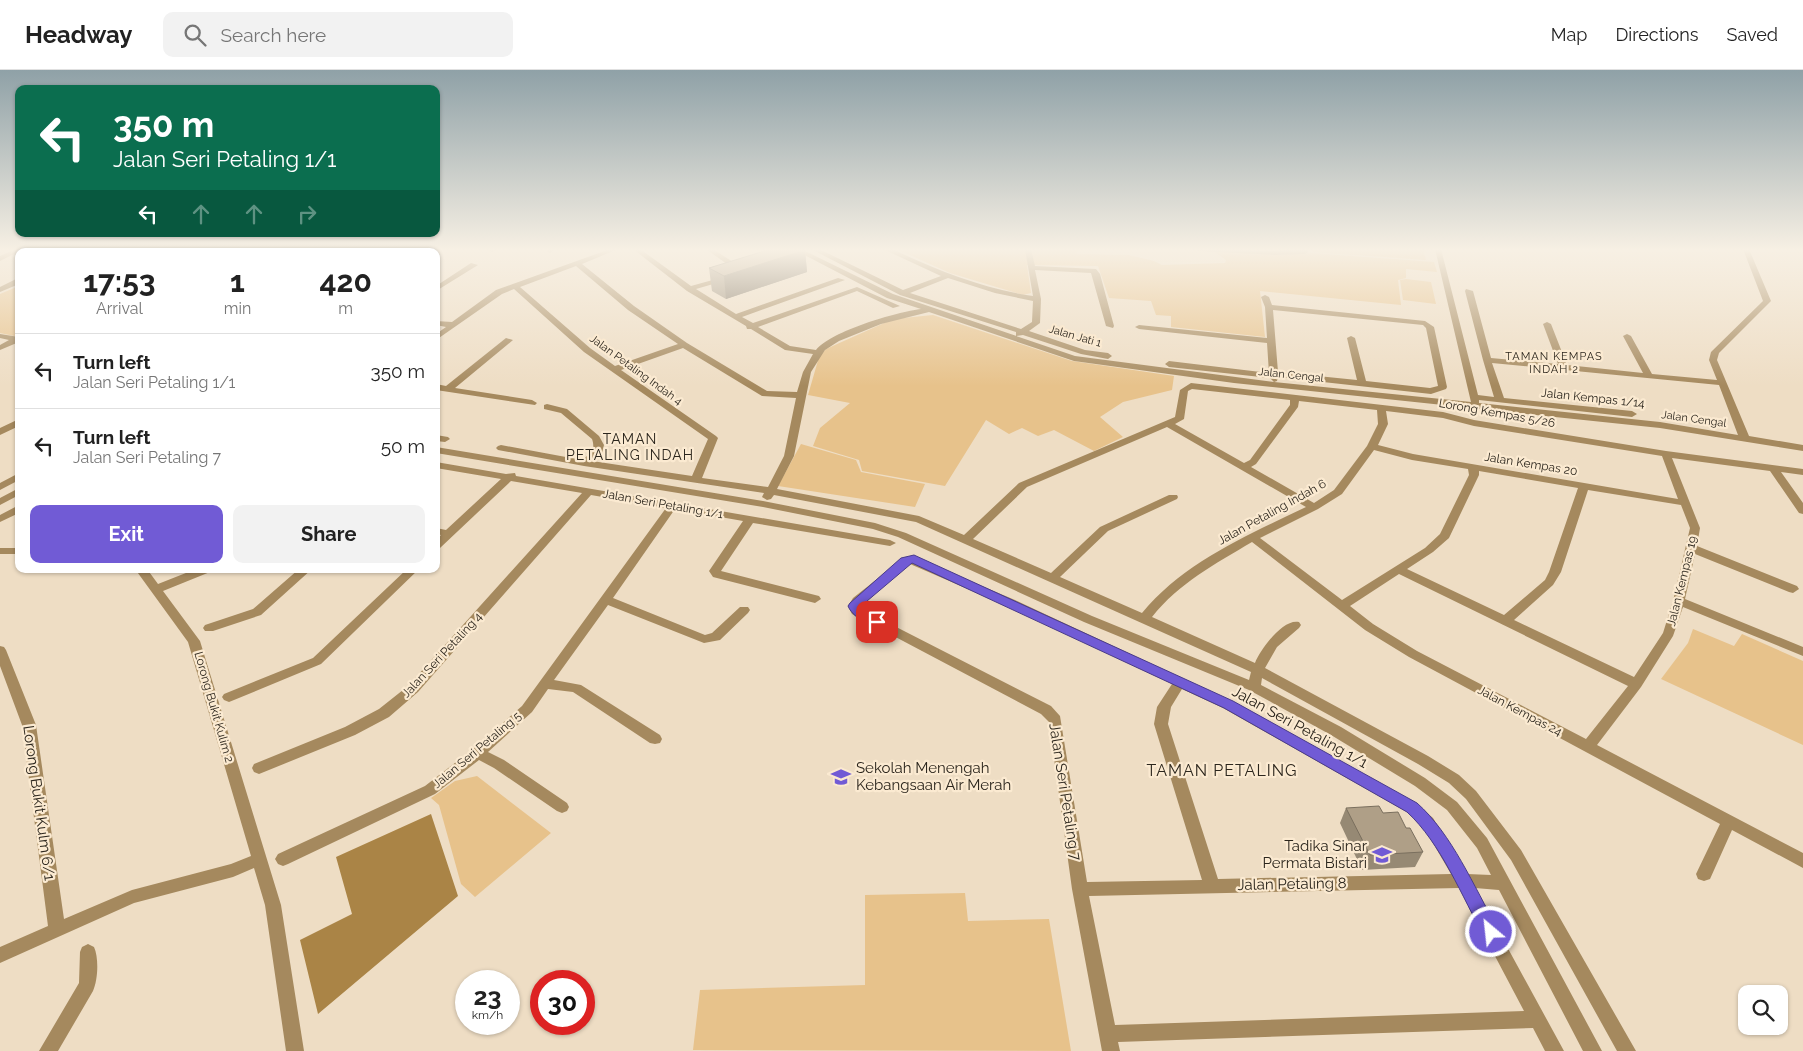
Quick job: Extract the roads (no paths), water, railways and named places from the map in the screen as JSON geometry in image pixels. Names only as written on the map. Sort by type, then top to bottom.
[{"type":"street","points":[[440,335],[495,295]]},
{"type":"street","name":"Jalan Petaling Indah 4","points":[[525,295],[560,327],[615,369],[713,438],[696,480]]},
{"type":"street","points":[[615,295],[684,345],[765,394],[800,395]]},
{"type":"street","points":[[699,295],[750,327],[788,348],[819,353]]},
{"type":"street","points":[[734,316],[797,295]]},
{"type":"street","points":[[750,327],[841,295]]},
{"type":"street","points":[[871,295],[912,312]]},
{"type":"street","name":"Jalan Cengal","points":[[889,295],[930,311],[1074,358],[1090,361],[1274,378],[1476,406],[1742,433],[1803,448]]},
{"type":"street","name":"Jalan Jati 1","points":[[908,295],[1084,352],[1137,360]]},
{"type":"street","points":[[1010,295],[1037,300]]},
{"type":"street","points":[[1014,338],[1036,323],[1036,295]]},
{"type":"street","points":[[1102,295],[1110,326]]},
{"type":"street","points":[[1449,295],[1476,406]]},
{"type":"street","points":[[1470,295],[1487,360],[1500,400]]},
{"type":"street","points":[[1742,433],[1712,360],[1715,352],[1767,301],[1765,295]]},
{"type":"street","points":[[1265,297],[1269,307],[1276,396]]},
{"type":"street","points":[[1161,363],[1274,378],[1362,383],[1431,391],[1443,387],[1430,327],[1418,321],[1269,307]]},
{"type":"street","points":[[763,504],[789,456],[798,418],[800,395],[819,353],[832,341],[890,318],[912,312],[930,311]]},
{"type":"street","points":[[440,323],[454,325]]},
{"type":"street","points":[[1547,324],[1564,368]]},
{"type":"street","points":[[1139,327],[1272,341]]},
{"type":"street","points":[[0,336],[15,339]]},
{"type":"street","points":[[1628,336],[1649,376]]},
{"type":"street","points":[[1351,338],[1362,383]]},
{"type":"street","points":[[448,389],[509,340]]},
{"type":"street","points":[[0,348],[15,341]]},
{"type":"street","points":[[615,369],[684,345]]},
{"type":"street","points":[[1487,360],[1722,383]]},
{"type":"street","name":"Lorong Kempas 5/26","points":[[1170,424],[1179,419],[1186,387],[1444,415],[1474,423],[1666,454],[1803,472]]},
{"type":"street","points":[[440,388],[532,404]]},
{"type":"street","name":"Jalan Kempas 1/14","points":[[1473,397],[1742,433]]},
{"type":"street","points":[[1244,467],[1253,462],[1295,405],[1294,398]]},
{"type":"street","points":[[547,406],[564,411],[596,438],[599,445],[597,453],[584,464]]},
{"type":"street","name":"Jalan Petaling Indah 6","points":[[1144,618],[1160,600],[1188,576],[1252,537],[1314,507],[1338,492],[1372,446],[1383,424],[1381,408]]},
{"type":"street","points":[[0,432],[15,424]]},
{"type":"street","points":[[967,538],[1024,485],[1170,424],[1314,507]]},
{"type":"street","name":"Jalan Kempas 20","points":[[1372,446],[1412,457],[1686,503]]},
{"type":"street","points":[[501,448],[584,464],[771,491],[919,519],[967,538],[1257,668],[1423,760],[1454,779],[1471,795],[1516,855],[1627,1051]]},
{"type":"street","points":[[440,451],[763,504],[875,526],[902,535],[1088,619],[1254,688],[1336,731],[1420,782],[1452,806],[1478,837],[1593,1048]]},
{"type":"street","name":"Jalan Kempas 19","points":[[1588,747],[1636,684],[1669,633],[1679,601],[1695,528],[1666,454]]},
{"type":"street","points":[[440,543],[521,465]]},
{"type":"street","name":"Jalan Seri Petaling 1/1","points":[[440,466],[890,543]]},
{"type":"street","points":[[1341,606],[1429,550],[1445,536],[1474,475],[1473,467]]},
{"type":"street","points":[[1773,468],[1803,511]]},
{"type":"street","points":[[0,487],[15,478]]},
{"type":"street","points":[[1505,621],[1549,582],[1584,486]]},
{"type":"street","name":"Jalan Seri Petaling 4","points":[[259,768],[350,731],[384,713],[413,689],[588,491]]},
{"type":"street","points":[[0,502],[15,493]]},
{"type":"street","points":[[1054,577],[1104,529],[1173,497]]},
{"type":"street","name":"Jalan Seri Petaling 5","points":[[283,859],[430,790],[478,753],[527,709],[607,600],[672,506]]},
{"type":"street","points":[[0,519],[15,510]]},
{"type":"street","points":[[750,519],[715,571],[717,574],[815,599]]},
{"type":"street","points":[[902,535],[919,519]]},
{"type":"street","points":[[440,532],[450,534]]},
{"type":"street","name":"Jalan Kempas 24","points":[[1252,537],[1369,628],[1413,654],[1803,861]]},
{"type":"street","points":[[1691,548],[1793,589]]},
{"type":"street","points":[[0,551],[15,551]]},
{"type":"street","name":"Jalan Seri Petaling 1/1","points":[[861,614],[854,608],[857,601],[905,561],[914,559],[1228,705],[1412,808],[1428,822],[1463,881],[1554,1051]]},
{"type":"street","points":[[1398,569],[1636,684]]},
{"type":"street","name":"Lorong Bukit Kulim 2","points":[[144,573],[194,640],[272,905],[295,1051]]},
{"type":"street","points":[[156,589],[196,573]]},
{"type":"street","points":[[210,628],[257,612],[301,573]]},
{"type":"street","points":[[229,697],[317,661],[409,573]]},
{"type":"street","points":[[607,600],[704,638],[716,637],[744,610]]},
{"type":"street","points":[[1679,601],[1803,652]]},
{"type":"street","name":"Jalan Seri Petaling 7","points":[[861,614],[1052,715],[1055,720],[1080,889],[1110,1042]]},
{"type":"street","points":[[1254,688],[1257,668],[1263,654],[1274,641],[1295,625]]},
{"type":"street","name":"Lorong Bukit Kulm 6/1","points":[[0,650],[29,725],[57,930]]},
{"type":"street","points":[[1180,682],[1164,707],[1160,716],[1161,724],[1212,886]]},
{"type":"street","points":[[545,684],[576,688],[654,739]]},
{"type":"street","points":[[478,753],[499,764],[562,807]]},
{"type":"street","points":[[1704,874],[1728,822]]},
{"type":"street","points":[[0,955],[132,897],[233,870],[259,859]]},
{"type":"street","name":"Jalan Petaling 8","points":[[1080,889],[1463,881],[1504,883]]},
{"type":"street","points":[[48,1051],[87,985],[88,952]]},
{"type":"street","points":[[1110,1042],[1537,1019]]},
{"type":"place","name":"Sekolah Menengah Kebangsaan Air Merah","points":[[841,777]]},
{"type":"place","name":"Tadika Sinar Permata Bistari","points":[[1382,855]]},
{"type":"district","name":"TAMAN KEMPAS INDAH 2","points":[[1554,362]]},
{"type":"district","name":"TAMAN PETALING INDAH","points":[[630,448]]},
{"type":"district","name":"TAMAN PETALING","points":[[1222,770]]}]
